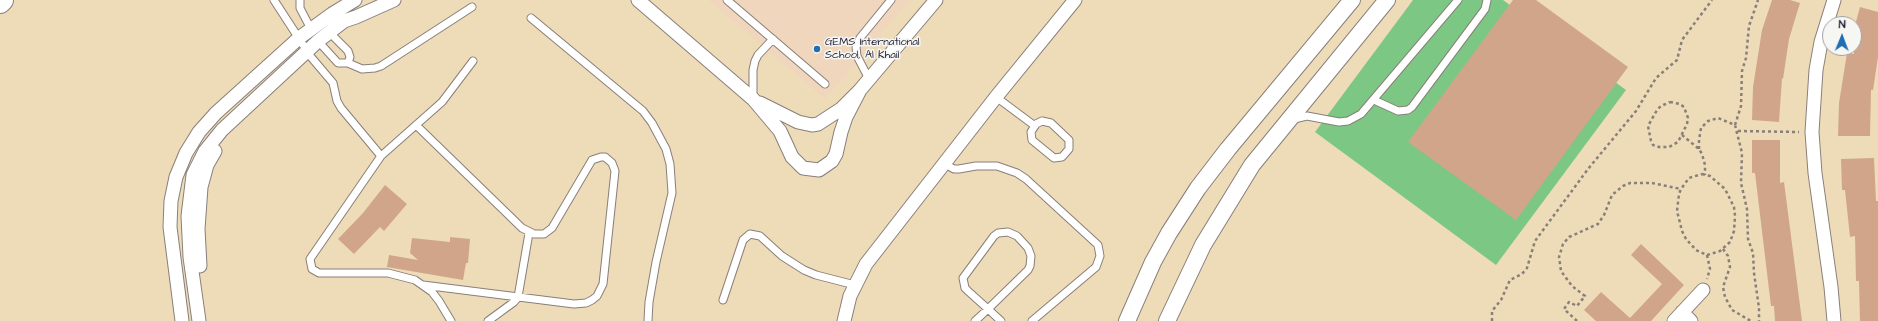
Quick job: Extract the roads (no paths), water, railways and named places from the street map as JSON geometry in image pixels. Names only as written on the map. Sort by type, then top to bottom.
[{"type":"street","points":[[315,26],[322,14],[338,0]]},
{"type":"street","points":[[182,321],[170,227],[171,201],[178,171],[186,153],[199,132],[216,113],[299,38],[355,0]]},
{"type":"street","points":[[199,321],[190,258],[188,230],[191,189],[198,163],[213,140],[344,21],[394,0]]},
{"type":"street","points":[[638,0],[753,99],[780,131],[792,157],[797,164],[811,170],[819,170],[832,161],[836,154],[844,124],[860,90]]},
{"type":"street","points":[[753,99],[790,119],[812,125],[818,124],[830,117],[860,90],[936,0]]},
{"type":"street","points":[[844,321],[847,307],[855,285],[866,264],[996,97],[1075,0]]},
{"type":"street","points":[[1127,321],[1153,262],[1169,233],[1198,188],[1228,148],[1352,0]]},
{"type":"street","points":[[1167,321],[1189,272],[1218,218],[1252,165],[1388,0]]},
{"type":"street","points":[[1834,0],[1821,42],[1816,70],[1812,132],[1815,173],[1831,287],[1834,321]]},
{"type":"street","points":[[320,44],[334,37],[351,24],[356,17]]},
{"type":"street","points":[[208,321],[199,257],[198,229],[200,194],[205,170],[213,154],[221,144],[309,54]]},
{"type":"street","points":[[1683,318],[1704,290]]},
{"type":"lane","points":[[274,0],[309,54],[333,83],[337,101],[341,108],[381,156]]},
{"type":"lane","points":[[300,0],[300,8],[315,26],[320,44],[338,63],[348,63],[362,69],[381,66],[472,7]]},
{"type":"lane","points":[[727,0],[825,84]]},
{"type":"lane","points":[[869,79],[857,56],[858,43],[891,0]]},
{"type":"lane","points":[[1286,122],[1307,116],[1331,121],[1348,121],[1361,114],[1458,0]]},
{"type":"lane","points":[[1374,100],[1398,111],[1408,110],[1412,107],[1485,9],[1487,0]]},
{"type":"lane","points":[[531,18],[643,111],[652,123],[666,149],[670,164],[672,193],[656,262],[649,302],[648,321]]},
{"type":"lane","points":[[334,37],[348,51],[350,57],[348,63]]},
{"type":"lane","points":[[753,99],[752,70],[755,61],[762,50],[773,39]]},
{"type":"lane","points":[[416,125],[522,228],[530,233],[539,235],[552,228],[592,160],[601,157],[612,163],[615,171],[603,284],[597,296],[592,300],[580,304],[423,285],[398,274],[323,273],[315,271],[310,266],[311,255],[381,156],[416,125],[442,102],[473,61]]},
{"type":"lane","points":[[996,97],[1035,126]]},
{"type":"lane","points":[[1042,121],[1048,122],[1067,138],[1070,146],[1064,155],[1059,158],[1054,158],[1032,140],[1030,134],[1035,126],[1042,121]]},
{"type":"lane","points":[[944,163],[948,166],[959,169],[976,166],[997,166],[1017,173],[1026,179],[1098,245],[1100,256],[1096,267],[1032,321]]},
{"type":"lane","points":[[975,321],[988,309],[1028,270],[1030,266],[1031,256],[1028,248],[1018,236],[1008,232],[1003,232],[994,236],[963,278],[965,288],[988,309],[1001,321]]},
{"type":"lane","points":[[488,321],[508,307],[518,297],[530,233]]},
{"type":"lane","points":[[723,300],[743,240],[750,234],[760,236],[782,256],[804,270],[816,275],[855,285]]},
{"type":"lane","points":[[423,285],[439,301],[451,321]]},
{"type":"place","name":"GEMS International School, Al Khail","points":[[817,49]]}]
